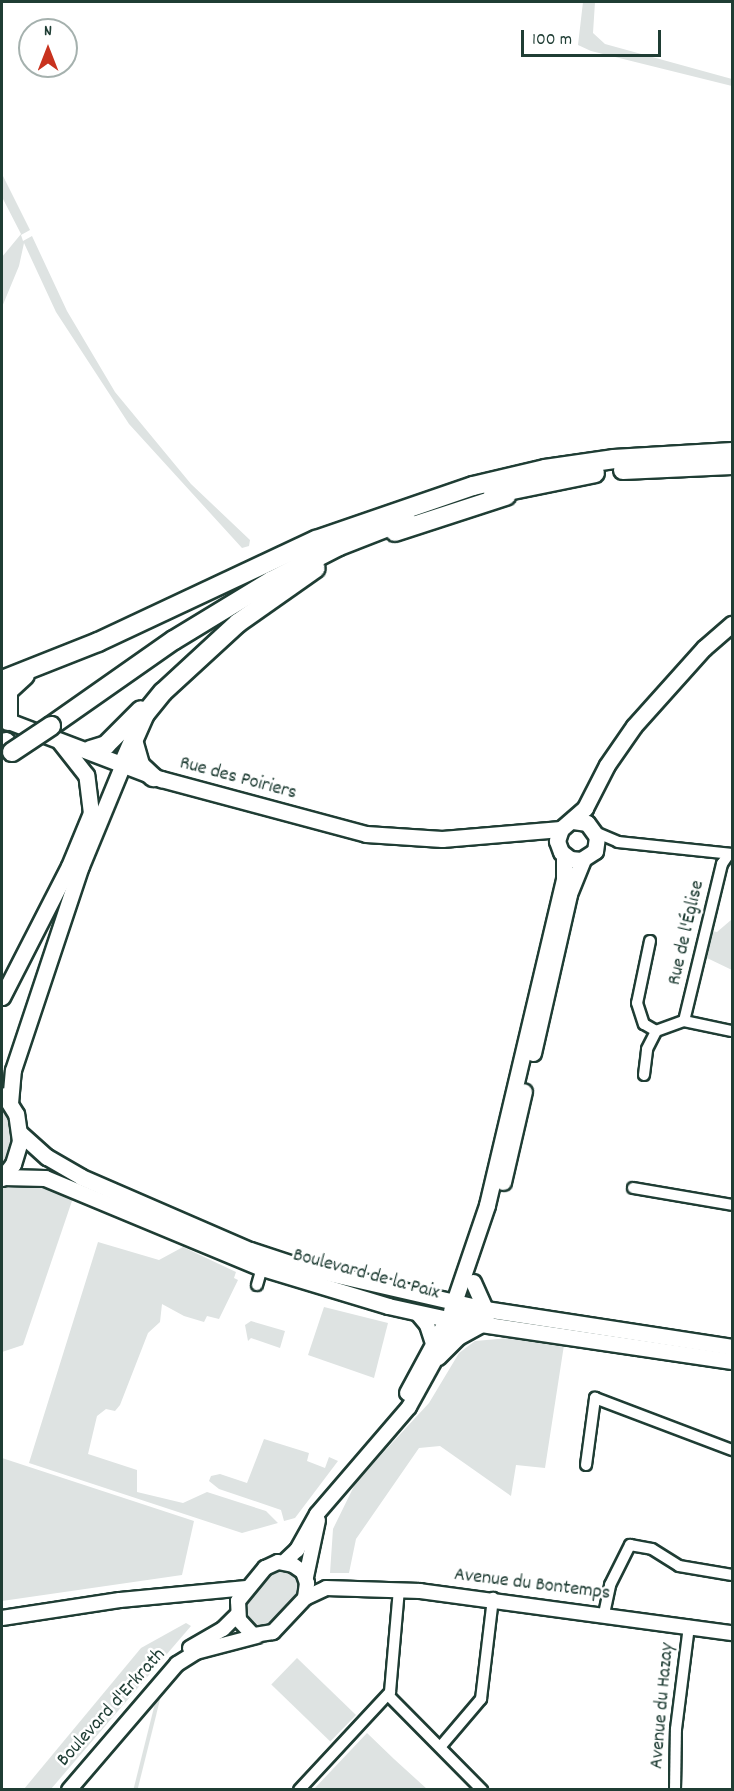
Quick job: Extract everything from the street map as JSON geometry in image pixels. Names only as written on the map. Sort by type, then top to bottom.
[{"type":"highway","points":[[2,680],[42,665],[316,540],[473,486],[545,469],[614,459],[732,452]]},
{"type":"highway","points":[[90,750],[106,745],[238,622],[316,568],[378,538],[510,495],[587,480],[724,465]]},
{"type":"highway","points":[[5,749],[51,729],[174,640],[271,580],[339,546],[409,519],[541,483],[606,471],[724,465]]},
{"type":"highway","points":[[51,729],[198,610],[296,555],[379,517]]},
{"type":"highway","points":[[5,720],[8,691],[42,665]]},
{"type":"highway","points":[[123,764],[145,714],[163,692]]},
{"type":"highway","points":[[133,740],[140,765],[153,777]]},
{"type":"main road","points":[[436,1351],[458,1337],[483,1316],[469,1279],[564,879],[562,852],[567,825],[585,808],[607,765],[656,701],[704,648],[732,624]]},
{"type":"main road","points":[[456,1312],[503,1181],[569,894],[583,860],[596,848],[594,830],[597,803],[656,701]]},
{"type":"main road","name":"Rue des Poiriers","points":[[5,720],[51,729],[90,750],[153,777],[366,834],[401,838],[473,838]]},
{"type":"main road","points":[[2,997],[69,866],[91,813],[86,775],[51,729]]},
{"type":"main road","points":[[123,764],[81,866],[13,1070],[6,1098],[20,1133],[47,1158],[81,1177],[250,1250],[332,1276],[430,1298],[456,1312]]},
{"type":"main road","points":[[106,806],[126,782],[153,777]]},
{"type":"main road","points":[[473,838],[567,825],[594,830]]},
{"type":"main road","points":[[473,838],[538,842],[583,860]]},
{"type":"main road","points":[[2,1177],[16,1156],[20,1133]]},
{"type":"main road","name":"Boulevard de la Paix","points":[[2,1177],[35,1176],[55,1181],[262,1268],[413,1312]]},
{"type":"main road","points":[[430,1298],[469,1279]]},
{"type":"main road","points":[[413,1312],[456,1312]]},
{"type":"main road","name":"Boulevard de la Paix","points":[[456,1312],[732,1361]]},
{"type":"main road","name":"Boulevard de la Paix","points":[[483,1316],[501,1312],[732,1347]]},
{"type":"street","points":[[594,830],[618,842],[730,854]]},
{"type":"street","points":[[596,848],[618,842]]},
{"type":"street","name":"Rue de l'Église","points":[[684,1021],[722,864],[730,854]]},
{"type":"street","points":[[650,941],[637,1003],[644,1024],[657,1031]]},
{"type":"street","points":[[644,1075],[647,1049],[657,1031],[684,1021],[732,1031]]},
{"type":"street","points":[[633,1188],[732,1205]]},
{"type":"street","points":[[256,1285],[262,1268]]},
{"type":"street","points":[[413,1312],[427,1325],[436,1351]]},
{"type":"street","points":[[177,1664],[192,1647],[223,1629],[237,1611],[246,1588],[267,1566],[284,1562],[297,1550],[325,1503],[409,1407],[456,1312],[501,1312]]},
{"type":"street","points":[[586,1465],[595,1398],[732,1450]]},
{"type":"street","points":[[218,1591],[230,1597],[245,1628],[257,1636],[273,1632],[305,1598],[306,1577],[325,1503]]},
{"type":"street","points":[[604,1614],[610,1585],[630,1545],[652,1549],[679,1566],[732,1575]]},
{"type":"street","points":[[284,1562],[297,1567],[306,1577]]},
{"type":"street","name":"Avenue du Bontemps","points":[[306,1577],[326,1588]]},
{"type":"street","points":[[2,1618],[120,1600],[246,1588]]},
{"type":"street","name":"Avenue du Bontemps","points":[[305,1598],[326,1588],[399,1590],[493,1598],[732,1633]]},
{"type":"street","points":[[299,1790],[388,1695],[394,1675],[399,1590]]},
{"type":"street","points":[[441,1746],[482,1699],[493,1598]]},
{"type":"street","name":"Avenue du Hazay","points":[[675,1790],[676,1729],[689,1626]]},
{"type":"street","name":"Boulevard d'Erkrath","points":[[69,1790],[177,1664],[196,1652],[257,1636]]},
{"type":"street","points":[[388,1695],[441,1746],[482,1790]]},
{"type":"shaded area","points":[[583,2],[595,2],[593,33],[605,44],[732,79],[732,86],[591,51],[578,45]]},
{"type":"shaded area","points":[[2,174],[30,230],[21,235],[23,241],[32,236],[67,311],[115,392],[191,484],[250,540],[249,546],[242,548],[129,424],[56,312],[24,243],[19,266],[2,307],[2,257],[21,234],[2,197]]},
{"type":"shaded area","points":[[731,920],[732,970],[707,958],[712,931],[717,932]]},
{"type":"shaded area","points":[[2,1104],[13,1129],[12,1148],[2,1168]]},
{"type":"shaded area","points":[[36,1181],[74,1195],[23,1345],[2,1352],[2,1187]]},
{"type":"shaded area","points":[[98,1242],[159,1260],[183,1247],[236,1272],[234,1278],[238,1280],[219,1319],[207,1316],[204,1322],[184,1316],[162,1304],[160,1322],[148,1333],[120,1405],[115,1411],[106,1409],[97,1416],[88,1454],[137,1470],[137,1492],[183,1503],[207,1492],[266,1511],[278,1523],[242,1533],[29,1463]]},
{"type":"shaded area","points":[[324,1307],[388,1323],[374,1378],[308,1355]]},
{"type":"shaded area","points":[[251,1321],[285,1331],[280,1348],[251,1338],[248,1341],[245,1325]]},
{"type":"shaded area","points":[[509,1338],[564,1345],[545,1468],[516,1465],[511,1496],[440,1446],[419,1448],[356,1539],[349,1573],[330,1573],[333,1529],[356,1482],[429,1403],[459,1353],[475,1341]]},
{"type":"shaded area","points":[[264,1439],[309,1453],[307,1461],[325,1468],[329,1457],[338,1461],[295,1518],[284,1521],[281,1510],[219,1489],[209,1481],[211,1476],[220,1474],[247,1483]]},
{"type":"shaded area","points":[[2,1458],[194,1521],[182,1575],[2,1601]]},
{"type":"shaded area","points":[[281,1566],[301,1577],[300,1601],[263,1631],[247,1625],[240,1605],[270,1569]]},
{"type":"shaded area","points":[[186,1623],[191,1626],[51,1789],[24,1789],[141,1648]]},
{"type":"shaded area","points":[[297,1658],[356,1715],[330,1742],[271,1685]]},
{"type":"shaded area","points":[[165,1663],[169,1664],[137,1790],[133,1790]]},
{"type":"shaded area","points":[[367,1733],[394,1759],[427,1789],[314,1789]]}]
